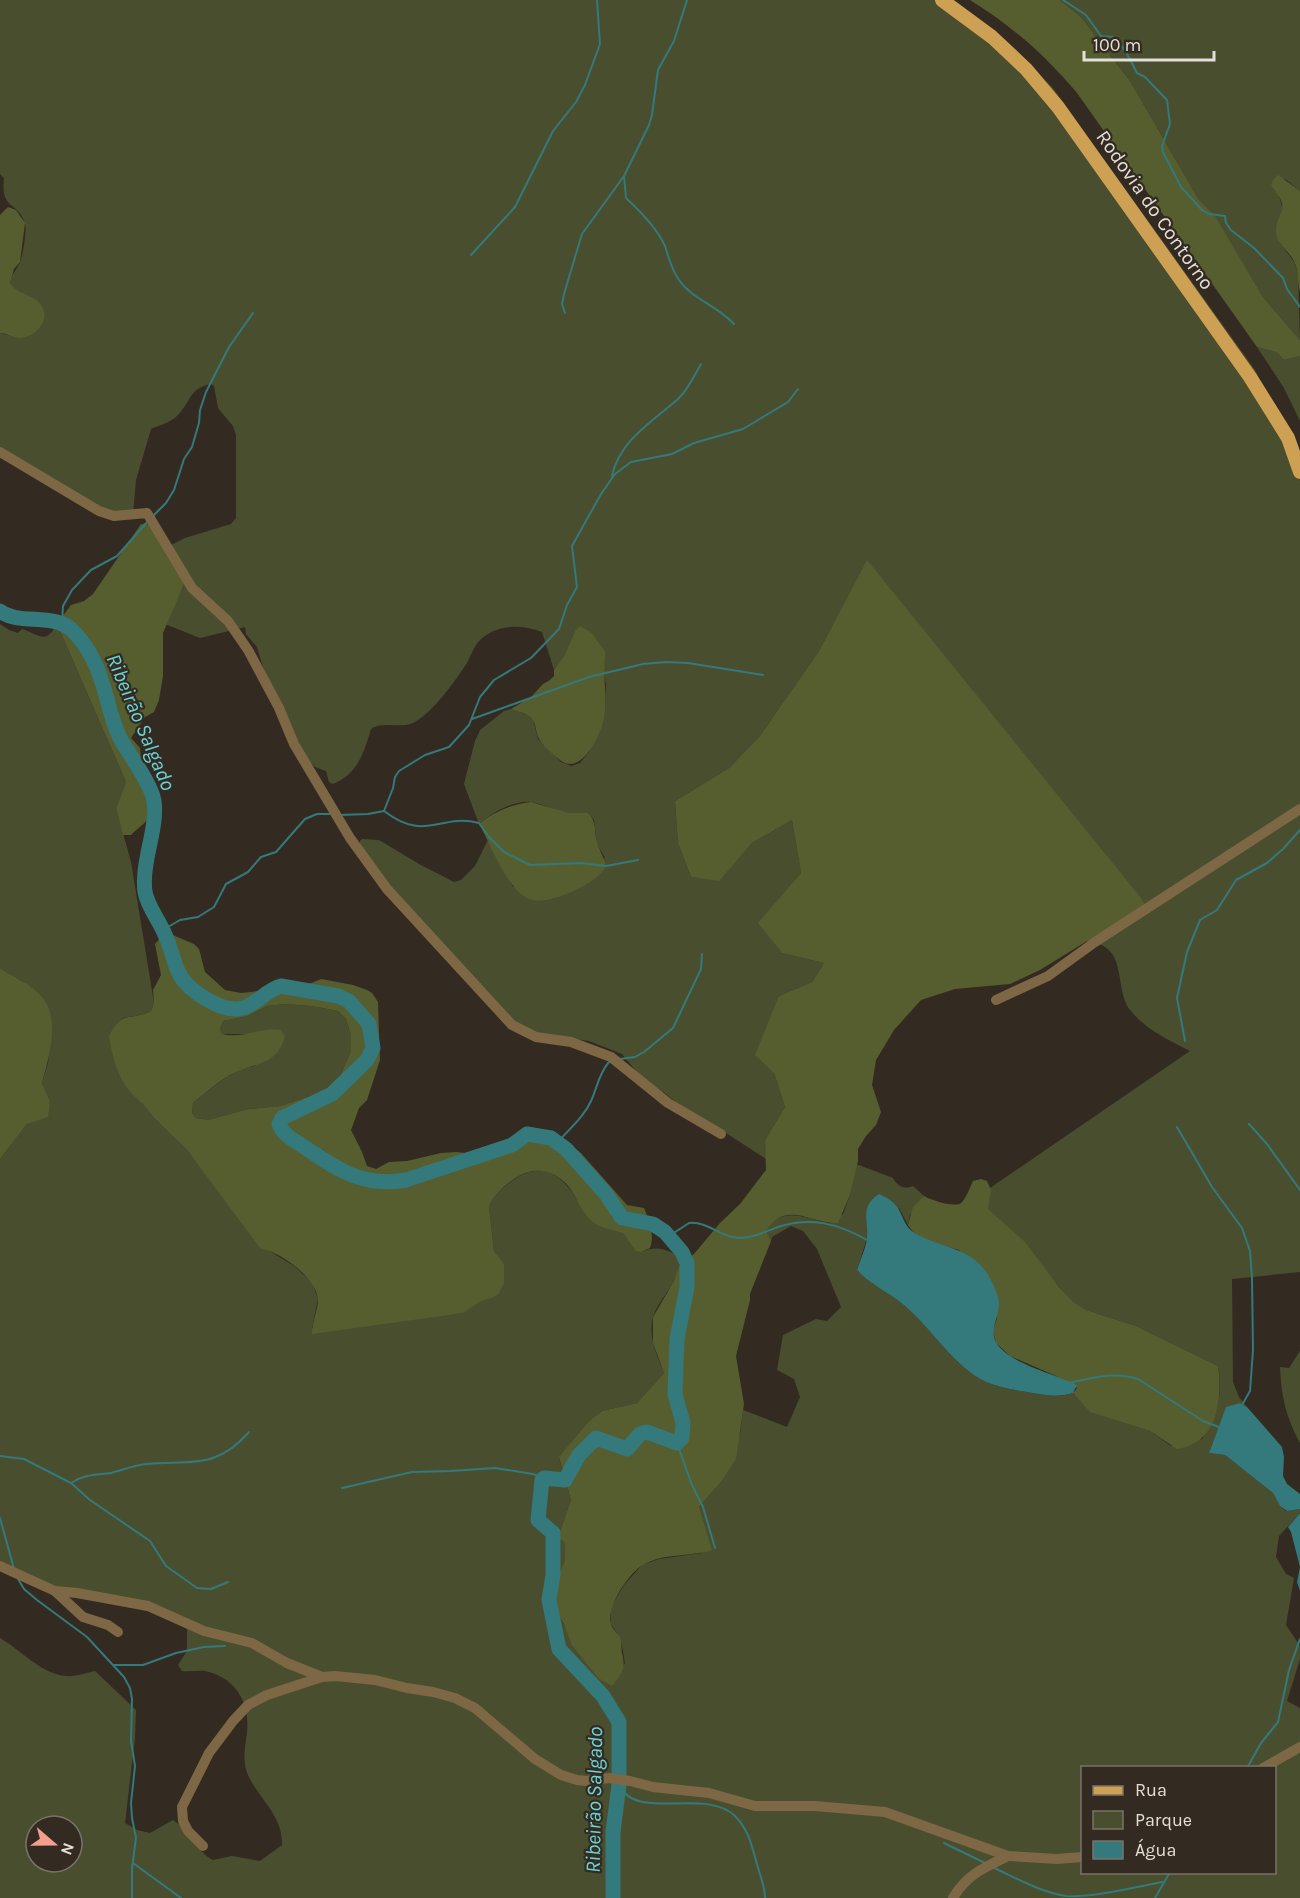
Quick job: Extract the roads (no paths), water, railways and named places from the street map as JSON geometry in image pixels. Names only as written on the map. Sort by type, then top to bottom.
[{"type":"main road","name":"Rodovia do Contorno","points":[[942,0],[1001,45],[1026,69],[1058,107],[1250,377],[1288,438],[1300,472]]},
{"type":"street","points":[[0,452],[99,511],[114,516],[147,513],[192,588],[228,621],[248,650],[279,708],[294,744],[350,838],[387,889],[512,1025],[536,1038],[571,1042],[611,1057],[668,1103],[721,1134]]},
{"type":"street","points":[[996,1000],[1048,976],[1095,942],[1300,808]]},
{"type":"street","points":[[0,1566],[55,1591],[83,1617],[108,1625],[118,1632]]},
{"type":"street","points":[[55,1591],[86,1594],[148,1606],[204,1631],[252,1643],[287,1663],[322,1677]]},
{"type":"street","points":[[203,1846],[188,1831],[183,1821],[182,1807],[209,1752],[233,1721],[255,1701],[322,1677],[335,1676],[375,1680],[407,1689],[446,1695],[475,1708],[535,1759],[561,1775],[587,1781],[609,1778],[653,1787],[718,1795],[755,1806],[815,1806],[885,1812],[1008,1856],[1057,1859],[1081,1857]]},
{"type":"street","points":[[1265,1766],[1300,1747]]},
{"type":"street","points":[[953,1898],[964,1881],[973,1874],[1008,1856]]},
{"type":"water","points":[[879,1194],[894,1203],[906,1224],[915,1233],[967,1255],[984,1269],[991,1280],[999,1302],[994,1327],[996,1342],[1010,1356],[1021,1362],[1077,1385],[1073,1393],[1044,1395],[986,1382],[963,1367],[905,1306],[857,1270],[866,1242],[867,1209]]},
{"type":"water","points":[[1240,1403],[1247,1407],[1282,1447],[1283,1476],[1287,1484],[1300,1494],[1300,1509],[1287,1511],[1280,1506],[1273,1493],[1225,1455],[1209,1453],[1226,1407]]},
{"type":"water","points":[[1300,1513],[1300,1567],[1288,1527]]},
{"type":"water","points":[[1300,1567],[1300,1591],[1297,1582]]},
{"type":"waterway","points":[[471,255],[515,207],[553,131],[576,102],[585,85],[600,44],[597,0]]},
{"type":"waterway","points":[[565,313],[562,304],[564,294],[582,234],[624,176],[649,125],[658,70],[674,41],[687,0]]},
{"type":"waterway","points":[[1063,0],[1086,15],[1101,36],[1113,37],[1125,50],[1137,73],[1145,77],[1167,100],[1170,124],[1162,146],[1181,187],[1202,210],[1209,214],[1225,216],[1226,223],[1231,230],[1254,248],[1283,278],[1287,289],[1300,307]]},
{"type":"waterway","points":[[624,176],[626,198],[658,233],[672,268],[684,287],[734,324]]},
{"type":"waterway","points":[[152,517],[166,503],[174,490],[184,459],[192,447],[206,392],[229,347],[253,313]]},
{"type":"waterway","points":[[612,476],[629,442],[682,395],[701,364]]},
{"type":"waterway","points":[[384,811],[399,771],[425,755],[449,747],[469,725],[480,697],[494,680],[531,658],[559,629],[567,605],[577,587],[572,546],[615,474],[631,462],[672,454],[694,443],[743,429],[788,402],[798,389]]},
{"type":"waterway","points":[[62,624],[63,606],[72,590],[91,570],[117,556],[148,521]]},
{"type":"waterway","name":"Ribeirão Salgado","points":[[0,611],[17,618],[47,620],[65,625],[78,636],[94,661],[120,738],[145,778],[152,794],[155,812],[145,869],[145,892],[168,941],[178,971],[188,985],[212,1002],[237,1009],[249,1006],[281,986],[338,996],[349,1001],[369,1024],[373,1048],[367,1060],[332,1094],[282,1118],[279,1124],[286,1134],[327,1162],[351,1175],[363,1179],[390,1182],[406,1180],[512,1145],[527,1134],[551,1138],[566,1149],[606,1194],[622,1218],[653,1224],[665,1232],[682,1252],[687,1263],[687,1287],[677,1339],[675,1394],[683,1423],[682,1438],[677,1443],[647,1432],[640,1434],[627,1449],[596,1438],[579,1455],[565,1480],[544,1478],[542,1480],[538,1520],[553,1533],[553,1575],[549,1600],[559,1649],[603,1696],[619,1722],[619,1785],[613,1832],[613,1898]]},
{"type":"waterway","points":[[472,719],[589,677],[643,664],[688,663],[763,675]]},
{"type":"waterway","points":[[384,811],[411,825],[422,826],[453,821],[479,823],[504,852],[530,865],[580,863],[606,866],[638,860]]},
{"type":"waterway","points":[[339,815],[384,811]]},
{"type":"waterway","points":[[163,930],[180,920],[198,917],[214,907],[226,884],[248,872],[261,857],[276,852],[305,819],[317,814],[331,814]]},
{"type":"waterway","points":[[1185,1041],[1177,998],[1187,952],[1200,920],[1217,910],[1236,880],[1267,863],[1300,830]]},
{"type":"waterway","points":[[620,1059],[635,1057],[644,1052],[673,1028],[701,969],[702,954]]},
{"type":"waterway","points":[[558,1142],[588,1107],[600,1076],[609,1062]]},
{"type":"waterway","points":[[1249,1124],[1267,1144],[1300,1190]]},
{"type":"waterway","points":[[1177,1127],[1212,1187],[1242,1228],[1250,1251],[1253,1350],[1250,1391],[1242,1405]]},
{"type":"waterway","points":[[669,1236],[689,1223],[702,1224],[725,1235],[744,1238],[790,1224],[813,1222],[835,1226],[867,1240]]},
{"type":"waterway","points":[[1069,1383],[1112,1375],[1138,1379],[1203,1421],[1219,1427]]},
{"type":"waterway","points":[[71,1483],[85,1476],[111,1473],[133,1466],[202,1461],[214,1458],[237,1444],[249,1432]]},
{"type":"waterway","points":[[677,1443],[692,1485],[703,1507],[715,1548]]},
{"type":"waterway","points":[[0,1456],[24,1459],[71,1483],[90,1500],[150,1541],[166,1566],[197,1588],[211,1589],[228,1582]]},
{"type":"waterway","points":[[342,1488],[412,1472],[495,1468],[544,1478]]},
{"type":"waterway","points":[[0,1518],[14,1569]]},
{"type":"waterway","points":[[18,1579],[24,1589],[37,1600],[87,1637],[124,1677],[130,1688],[131,1741],[135,1766],[131,1803],[136,1838],[132,1868],[132,1898]]},
{"type":"waterway","points":[[1248,1766],[1261,1743],[1278,1722],[1289,1670],[1300,1639]]},
{"type":"waterway","points":[[114,1665],[143,1665],[176,1653],[204,1647],[225,1646]]},
{"type":"waterway","points":[[619,1785],[628,1796],[640,1801],[707,1804],[722,1808],[735,1816],[746,1830],[763,1883],[765,1898]]},
{"type":"waterway","points":[[944,1843],[985,1863]]},
{"type":"waterway","points":[[133,1863],[181,1898]]},
{"type":"waterway","points":[[992,1867],[1037,1888],[1066,1896],[1100,1894],[1162,1882]]},
{"type":"waterway","points":[[1155,1898],[1169,1874]]}]
